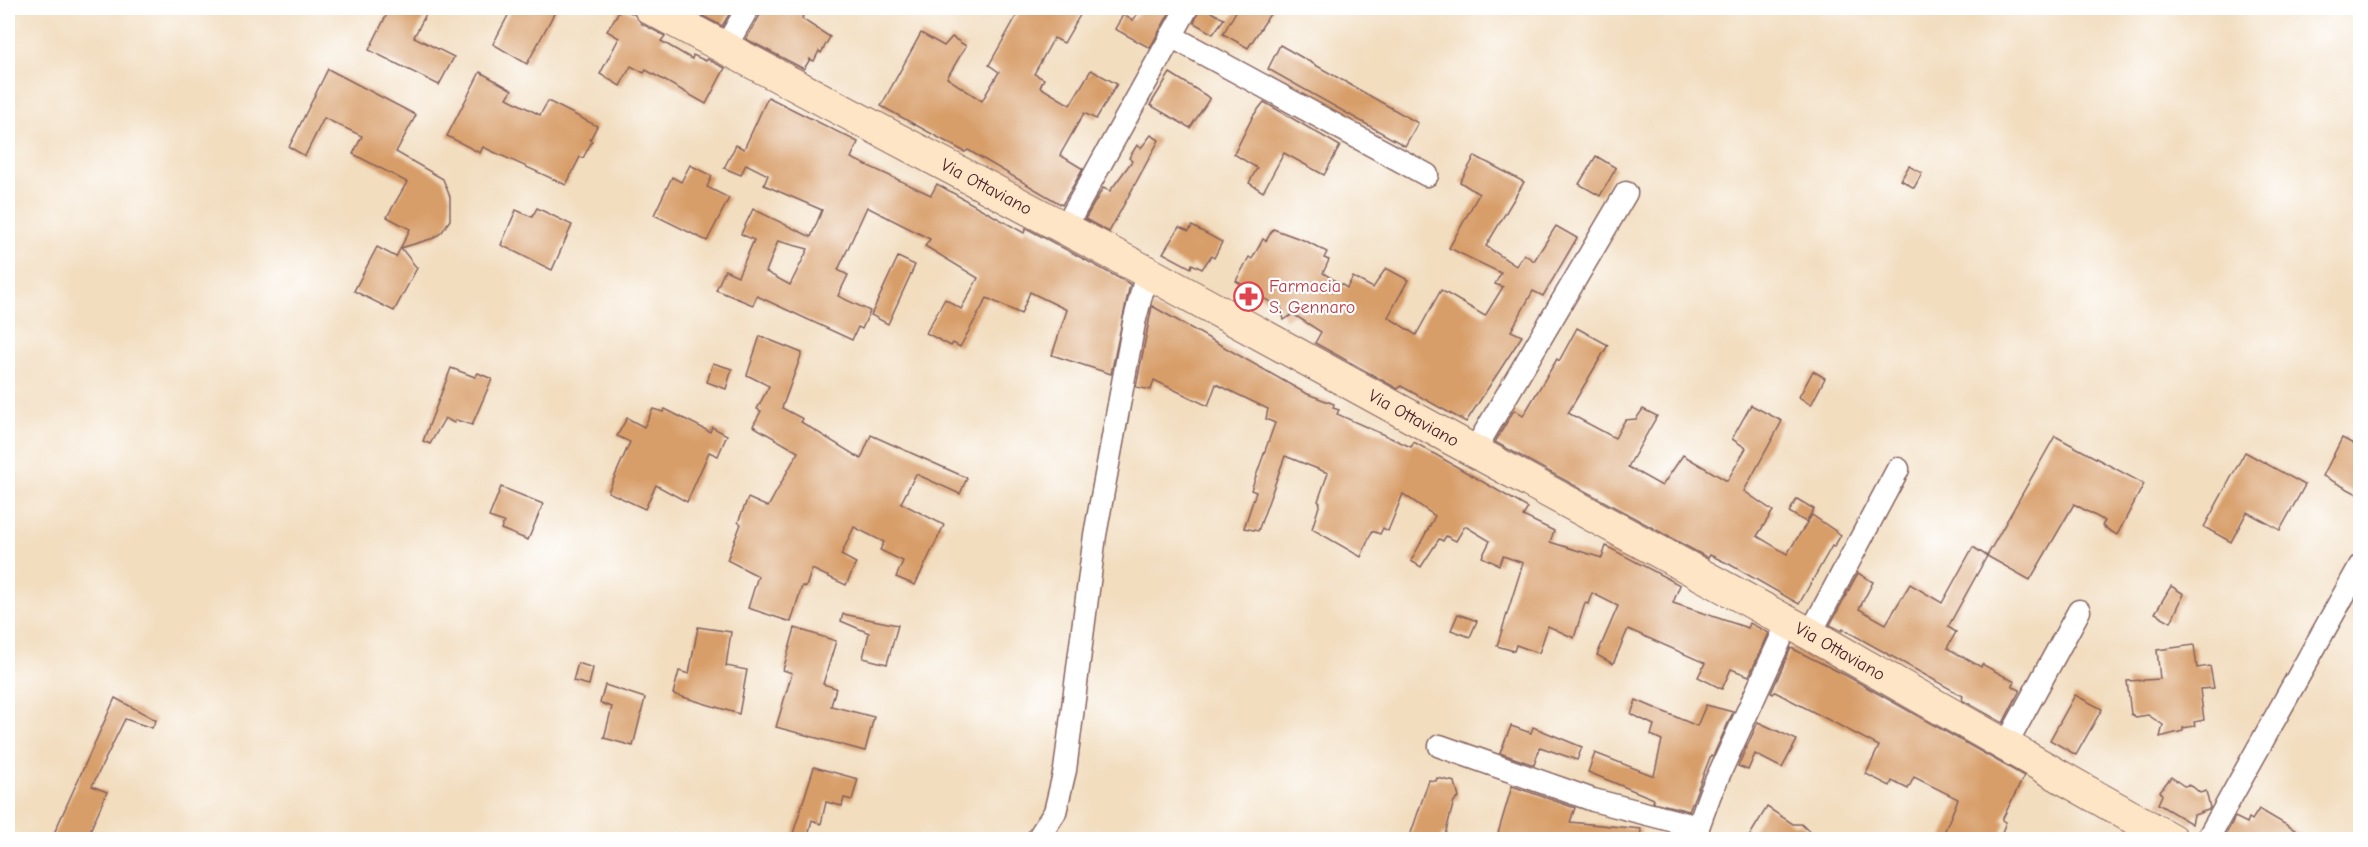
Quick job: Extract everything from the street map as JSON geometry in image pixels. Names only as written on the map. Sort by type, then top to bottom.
[{"type":"main road","name":"Via Ottaviano","points":[[650,8],[1148,272],[1799,628],[2172,840]]},
{"type":"street","points":[[724,49],[748,8]]},
{"type":"street","points":[[1065,228],[1187,8]]},
{"type":"street","points":[[1171,36],[1427,176]]},
{"type":"street","points":[[1474,451],[1626,193]]},
{"type":"street","points":[[1037,840],[1055,812],[1065,770],[1095,535],[1134,323],[1148,272]]},
{"type":"street","points":[[1440,746],[1593,800],[1696,833],[1714,783],[1799,628],[1898,469]]},
{"type":"street","points":[[2207,840],[2361,566]]},
{"type":"street","points":[[2006,745],[2079,610]]},
{"type":"building","points":[[390,8],[429,8],[414,37],[454,57],[439,85],[369,50]]},
{"type":"building","points":[[512,8],[557,8],[527,64],[493,44]]},
{"type":"building","points":[[621,8],[634,14],[642,24],[665,36],[661,41],[692,59],[693,55],[725,68],[706,104],[646,70],[644,73],[631,66],[620,86],[600,74],[619,38],[607,31]]},
{"type":"building","points":[[687,8],[733,8],[722,26]]},
{"type":"building","points":[[761,8],[789,8],[803,16],[802,19],[830,37],[821,53],[819,51],[814,61],[810,59],[804,69],[746,39],[760,15]]},
{"type":"building","points":[[1021,8],[1084,8],[1064,43],[1054,38],[1034,74],[1044,79],[1040,87],[1070,105],[1091,70],[1117,84],[1096,119],[1084,113],[1060,155],[1083,169],[1062,205],[968,150],[965,152],[881,106],[921,33],[944,46],[952,37],[966,46],[947,78],[982,101],[999,72],[989,65]]},
{"type":"building","points":[[1142,8],[1172,8],[1150,48],[1115,29],[1123,15],[1133,20]]},
{"type":"building","points":[[1200,8],[1224,19],[1213,34],[1194,23]]},
{"type":"building","points":[[1238,8],[1274,8],[1248,48],[1223,34]]},
{"type":"building","points":[[1280,45],[1418,123],[1405,146],[1268,69]]},
{"type":"building","points":[[328,69],[416,115],[396,152],[443,179],[450,197],[450,220],[442,232],[434,238],[401,248],[417,268],[394,311],[354,291],[377,247],[396,257],[410,229],[387,217],[407,182],[353,154],[362,136],[324,118],[305,156],[289,147]]},
{"type":"building","points":[[480,72],[512,90],[507,98],[540,115],[548,101],[597,126],[590,140],[592,141],[583,158],[580,157],[566,185],[483,147],[480,153],[447,136]]},
{"type":"building","points":[[1170,73],[1210,98],[1190,128],[1150,105]]},
{"type":"building","points":[[768,97],[858,142],[851,158],[931,195],[937,184],[1024,233],[1026,228],[1130,284],[1111,374],[1052,355],[1067,310],[1030,292],[1021,314],[987,298],[960,347],[953,343],[951,346],[926,333],[945,299],[961,309],[978,278],[925,246],[930,239],[867,207],[838,270],[848,275],[838,296],[870,311],[862,329],[858,327],[852,340],[757,296],[753,305],[716,290],[725,270],[738,276],[754,240],[741,234],[753,209],[811,237],[822,210],[764,185],[768,175],[746,164],[741,175],[724,168],[736,145],[744,149]],"holes":[[[778,241],[808,249],[790,285],[766,272]]]},
{"type":"building","points":[[1264,102],[1340,146],[1324,175],[1284,153],[1263,192],[1249,183],[1257,168],[1234,154],[1253,116]]},
{"type":"building","points":[[1151,135],[1159,140],[1109,232],[1085,219],[1103,188],[1110,191],[1132,161],[1129,158],[1137,145],[1141,148]]},
{"type":"building","points":[[1475,156],[1524,182],[1486,246],[1516,266],[1524,254],[1534,261],[1556,226],[1577,238],[1543,296],[1533,291],[1511,331],[1522,336],[1466,422],[1401,386],[1398,389],[1315,343],[1321,332],[1293,314],[1284,320],[1281,308],[1258,295],[1253,297],[1246,287],[1236,281],[1249,257],[1252,259],[1263,239],[1266,241],[1273,229],[1306,241],[1327,252],[1324,258],[1329,260],[1323,273],[1347,288],[1353,277],[1373,288],[1386,268],[1408,280],[1388,317],[1416,335],[1441,290],[1485,316],[1503,287],[1495,284],[1501,273],[1449,248],[1479,194],[1460,182]]},
{"type":"building","points":[[1596,156],[1616,168],[1600,196],[1579,184]]},
{"type":"building","points":[[690,165],[712,176],[707,187],[729,198],[707,241],[654,215],[672,177],[681,182]]},
{"type":"building","points":[[1909,166],[1922,173],[1914,188],[1901,180]]},
{"type":"building","points":[[537,208],[572,225],[552,270],[501,245],[516,210],[532,217]]},
{"type":"building","points":[[1192,226],[1222,242],[1214,258],[1211,256],[1202,269],[1192,264],[1191,268],[1163,253],[1179,227],[1189,231]]},
{"type":"building","points":[[898,257],[915,265],[888,324],[871,315]]},
{"type":"building","points":[[1152,306],[1305,393],[1334,404],[1333,408],[1339,410],[1337,414],[1411,447],[1414,442],[1528,508],[1523,516],[1554,531],[1550,542],[1602,558],[1606,546],[1680,585],[1673,603],[1748,628],[1750,623],[1769,633],[1749,676],[1731,669],[1722,689],[1698,677],[1705,663],[1628,629],[1613,664],[1597,655],[1618,606],[1592,593],[1588,604],[1585,603],[1574,638],[1548,626],[1539,653],[1516,645],[1514,651],[1497,646],[1523,563],[1503,556],[1499,565],[1482,557],[1490,541],[1465,526],[1456,541],[1446,536],[1443,541],[1439,539],[1421,567],[1411,561],[1435,516],[1403,494],[1388,531],[1383,528],[1380,534],[1372,531],[1361,557],[1312,529],[1320,503],[1318,501],[1328,473],[1285,456],[1258,531],[1244,528],[1256,492],[1251,490],[1275,423],[1266,419],[1268,409],[1216,384],[1208,406],[1154,380],[1151,390],[1136,387]]},
{"type":"building","points":[[1577,328],[1608,345],[1568,413],[1615,438],[1625,420],[1636,419],[1643,409],[1657,416],[1628,467],[1662,486],[1683,455],[1727,481],[1746,448],[1732,439],[1751,405],[1782,421],[1744,491],[1773,511],[1757,536],[1787,554],[1812,515],[1841,535],[1834,547],[1832,546],[1799,604],[1729,564],[1710,555],[1708,558],[1495,442],[1514,410],[1523,416],[1557,359],[1559,361]]},
{"type":"building","points":[[760,336],[802,353],[782,408],[803,419],[801,422],[861,459],[871,435],[967,478],[960,494],[916,474],[901,503],[944,525],[915,585],[896,577],[903,561],[880,550],[884,542],[854,527],[841,555],[856,563],[846,585],[812,569],[806,587],[802,586],[791,622],[748,608],[758,576],[727,560],[741,524],[738,522],[748,498],[768,507],[798,452],[753,426],[761,411],[757,409],[769,386],[747,375]]},
{"type":"building","points":[[713,363],[732,369],[726,389],[707,382]]},
{"type":"building","points":[[451,368],[475,377],[478,373],[492,379],[472,425],[456,420],[454,423],[445,418],[430,444],[423,441]]},
{"type":"building","points":[[1813,371],[1825,378],[1811,405],[1799,397]]},
{"type":"building","points":[[653,409],[663,412],[665,409],[710,432],[712,427],[727,435],[718,456],[709,452],[687,502],[656,485],[645,509],[608,492],[630,442],[617,436],[627,418],[644,427]]},
{"type":"building","points":[[2055,436],[2144,484],[2117,535],[2102,526],[2105,521],[2074,504],[2030,580],[1987,556]]},
{"type":"building","points":[[2342,438],[2361,448],[2361,496],[2323,476]]},
{"type":"building","points":[[2245,452],[2305,485],[2280,530],[2247,512],[2231,542],[2204,527]]},
{"type":"building","points":[[501,487],[543,504],[528,540],[501,529],[504,522],[489,517]]},
{"type":"building","points":[[1797,499],[1814,509],[1806,522],[1789,512]]},
{"type":"building","points":[[1973,547],[1987,556],[1948,627],[1956,632],[1947,648],[2015,682],[2012,686],[2020,690],[2003,723],[1962,700],[1963,696],[1843,629],[1842,631],[1830,625],[1858,573],[1873,582],[1859,609],[1886,624],[1910,584],[1942,603]]},
{"type":"building","points":[[2171,586],[2184,594],[2171,622],[2155,613]]},
{"type":"building","points":[[843,614],[898,625],[887,664],[863,658],[869,633],[841,621]]},
{"type":"building","points":[[1458,614],[1477,621],[1470,637],[1451,630]]},
{"type":"building","points":[[698,627],[731,632],[726,666],[747,670],[739,714],[673,694],[679,671],[689,674]]},
{"type":"building","points":[[795,628],[836,641],[823,684],[836,688],[831,706],[874,717],[865,751],[776,727],[792,673],[783,670]]},
{"type":"building","points":[[2194,645],[2197,668],[2210,666],[2214,688],[2200,689],[2204,720],[2194,722],[2195,726],[2183,728],[2183,731],[2160,737],[2163,725],[2148,715],[2136,717],[2131,714],[2127,681],[2160,679],[2157,650]]},
{"type":"building","points":[[1791,648],[1847,676],[2024,776],[2002,820],[2006,822],[1999,840],[1941,840],[1958,799],[1914,777],[1908,789],[1892,781],[1890,786],[1866,774],[1879,746],[1775,692],[1771,693]]},
{"type":"building","points":[[578,663],[593,668],[589,685],[573,681]]},
{"type":"building","points":[[605,685],[645,698],[633,746],[604,738],[612,707],[600,703]]},
{"type":"building","points":[[2075,695],[2102,709],[2076,755],[2050,740]]},
{"type":"building","points":[[115,698],[156,720],[152,728],[125,719],[92,786],[107,792],[86,840],[51,840]]},
{"type":"building","points":[[1636,700],[1697,726],[1706,705],[1733,712],[1713,756],[1711,755],[1689,811],[1653,802],[1654,799],[1588,772],[1595,753],[1654,776],[1662,740],[1651,735],[1654,725],[1631,714]]},
{"type":"building","points":[[1758,722],[1797,740],[1782,768],[1755,754],[1748,770],[1738,766]]},
{"type":"building","points":[[1511,726],[1531,733],[1533,727],[1582,747],[1577,760],[1540,747],[1534,765],[1500,753]]},
{"type":"building","points":[[814,767],[858,779],[852,800],[844,798],[842,806],[826,802],[821,824],[812,820],[807,840],[791,840]]},
{"type":"building","points":[[2171,777],[2184,786],[2193,787],[2200,793],[2206,791],[2210,808],[2194,815],[2192,824],[2158,804],[2162,795],[2160,791]]},
{"type":"building","points":[[1437,778],[1455,782],[1459,798],[1454,801],[1445,835],[1442,834],[1440,840],[1422,840],[1410,836],[1429,780],[1436,781]]},
{"type":"building","points":[[1512,786],[1575,808],[1570,822],[1641,829],[1640,840],[1496,840]]},
{"type":"building","points":[[1767,807],[1793,824],[1801,824],[1819,840],[1747,840]]},
{"type":"building","points":[[2259,809],[2312,840],[2223,840],[2235,817],[2247,823],[2249,818],[2252,820]]},
{"type":"place","name":"Farmacia S. Gennaro","points":[[1248,296]]}]
